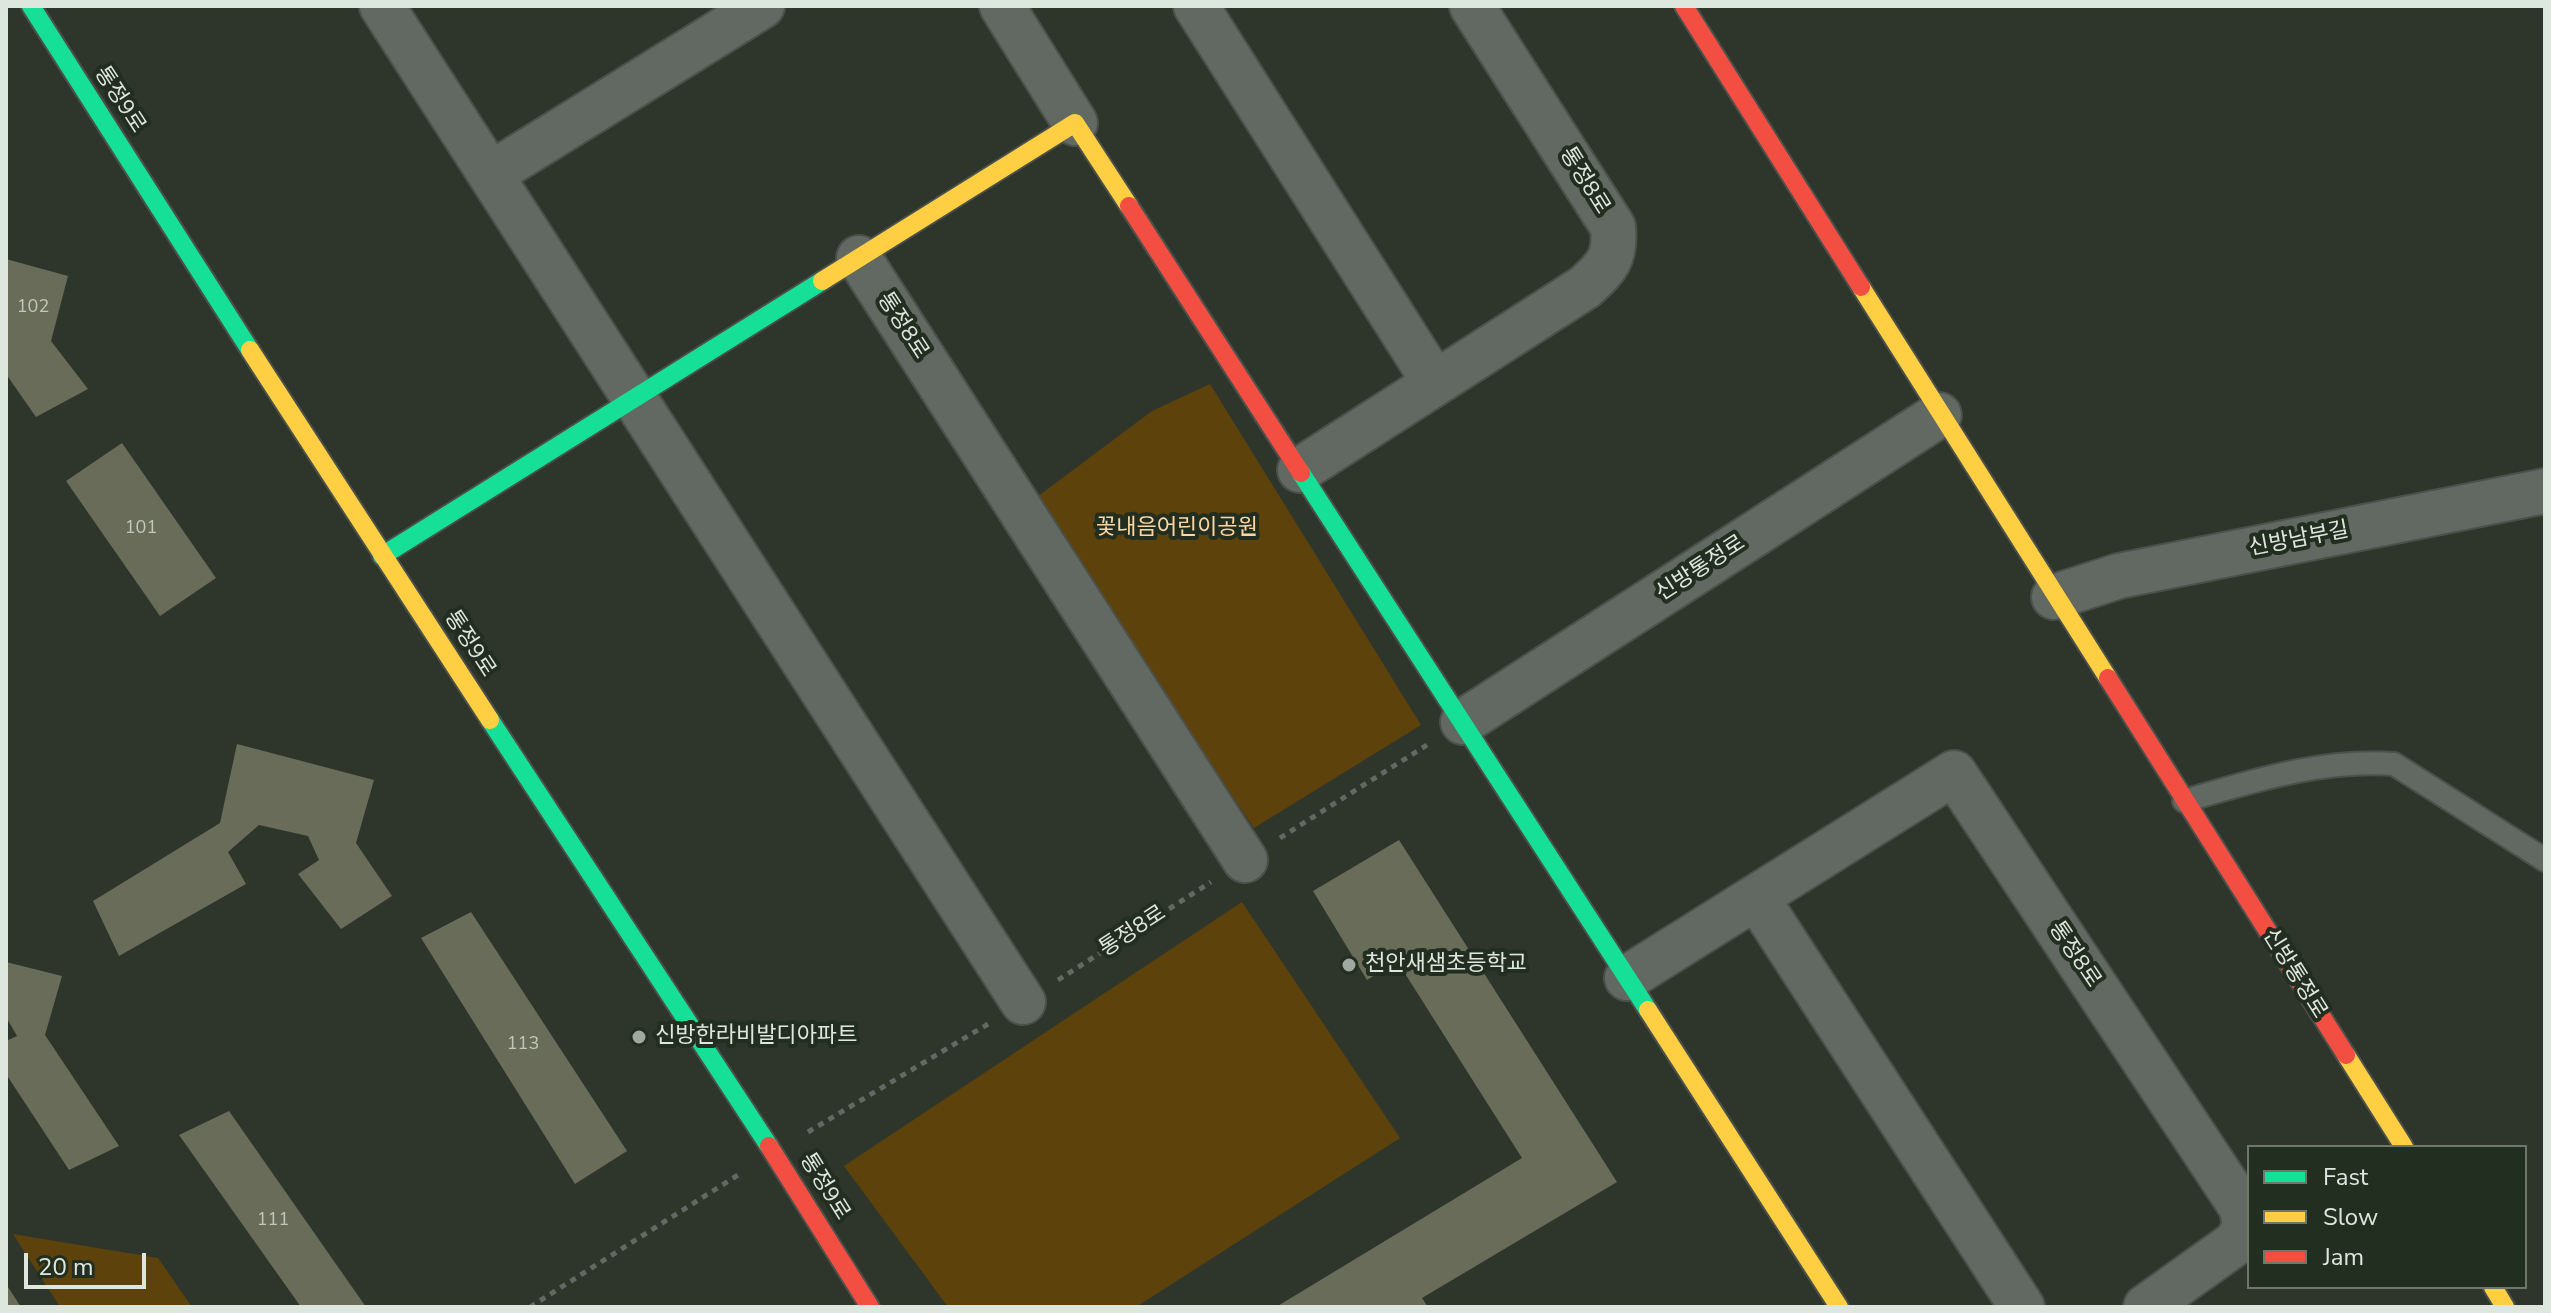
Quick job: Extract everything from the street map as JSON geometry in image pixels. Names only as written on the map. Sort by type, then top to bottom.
[{"type":"street","name":"통정9로","points":[[31,6],[382,556],[756,1126],[870,1307]]},
{"type":"street","points":[[382,6],[1023,1002]]},
{"type":"street","points":[[491,174],[762,6]]},
{"type":"street","points":[[1002,6],[1839,1307]]},
{"type":"street","points":[[1196,6],[1435,383]]},
{"type":"street","name":"통정8로","points":[[1300,470],[1585,287],[1604,270],[1615,248],[1613,227],[1472,6]]},
{"type":"street","name":"신방통정로","points":[[1684,6],[1939,415],[2403,1145]]},
{"type":"street","points":[[382,556],[1075,123]]},
{"type":"street","name":"통정8로","points":[[859,258],[1245,860]]},
{"type":"street","name":"신방통정로","points":[[1463,722],[1939,415]]},
{"type":"street","name":"신방남부길","points":[[2054,597],[2119,576],[2545,491]]},
{"type":"street","name":"통정8로","points":[[1627,978],[1954,773],[2242,1208],[2245,1226],[2237,1242],[2146,1307]]},
{"type":"street","points":[[1756,897],[2022,1307]]},
{"type":"street","points":[[2494,1289],[2505,1307]]},
{"type":"lane","points":[[2184,801],[2275,774],[2368,762],[2394,764],[2545,860]]},
{"type":"path","points":[[1245,860],[1463,722]]},
{"type":"path","name":"통정8로","points":[[1023,1002],[1245,860]]},
{"type":"green space","name":"꽃내음어린이공원","points":[[1210,384],[1421,725],[1254,828],[1033,500],[1152,411]]},
{"type":"green space","points":[[1242,902],[1400,1138],[1136,1307],[948,1307],[844,1166]]},
{"type":"green space","points":[[13,1234],[158,1258],[192,1307],[60,1307]]},
{"type":"building","points":[[6,259],[68,276],[51,341],[88,389],[36,417],[6,374]]},
{"type":"building","points":[[122,443],[216,578],[160,616],[66,481]]},
{"type":"building","points":[[237,744],[374,780],[356,843],[392,896],[341,929],[298,874],[319,860],[308,836],[259,825],[228,852],[246,884],[119,956],[93,901],[220,823]]},
{"type":"building","points":[[1399,840],[1617,1182],[1422,1298],[1428,1307],[1276,1307],[1522,1158],[1397,961],[1367,980],[1313,891]]},
{"type":"building","points":[[471,912],[627,1151],[575,1184],[421,938]]},
{"type":"building","points":[[6,962],[62,976],[45,1035],[119,1146],[69,1170],[6,1074],[6,1041],[17,1036],[6,1017]]},
{"type":"building","points":[[229,1111],[366,1307],[301,1307],[179,1135]]},
{"type":"building","points":[[6,1284],[21,1307],[6,1307]]},
{"type":"traffic: fast","points":[[31,6],[250,350]]},
{"type":"traffic: fast","points":[[382,556],[822,281]]},
{"type":"traffic: fast","points":[[1301,473],[1648,1010]]},
{"type":"traffic: fast","points":[[490,720],[769,1146]]},
{"type":"traffic: slow","points":[[822,281],[1075,123],[1129,206]]},
{"type":"traffic: slow","points":[[1861,287],[2108,678]]},
{"type":"traffic: slow","points":[[250,350],[490,720]]},
{"type":"traffic: slow","points":[[1648,1010],[1839,1307]]},
{"type":"traffic: slow","points":[[2346,1055],[2403,1145]]},
{"type":"traffic: slow","points":[[2494,1289],[2505,1307]]},
{"type":"traffic: jam","points":[[1684,6],[1861,287]]},
{"type":"traffic: jam","points":[[1129,206],[1301,473]]},
{"type":"traffic: jam","points":[[2108,678],[2346,1055]]},
{"type":"traffic: jam","points":[[769,1146],[870,1307]]},
{"type":"place","name":"천안새샘초등학교","points":[[1349,965]]},
{"type":"place","name":"신방한라비발디아파트","points":[[639,1037]]}]
